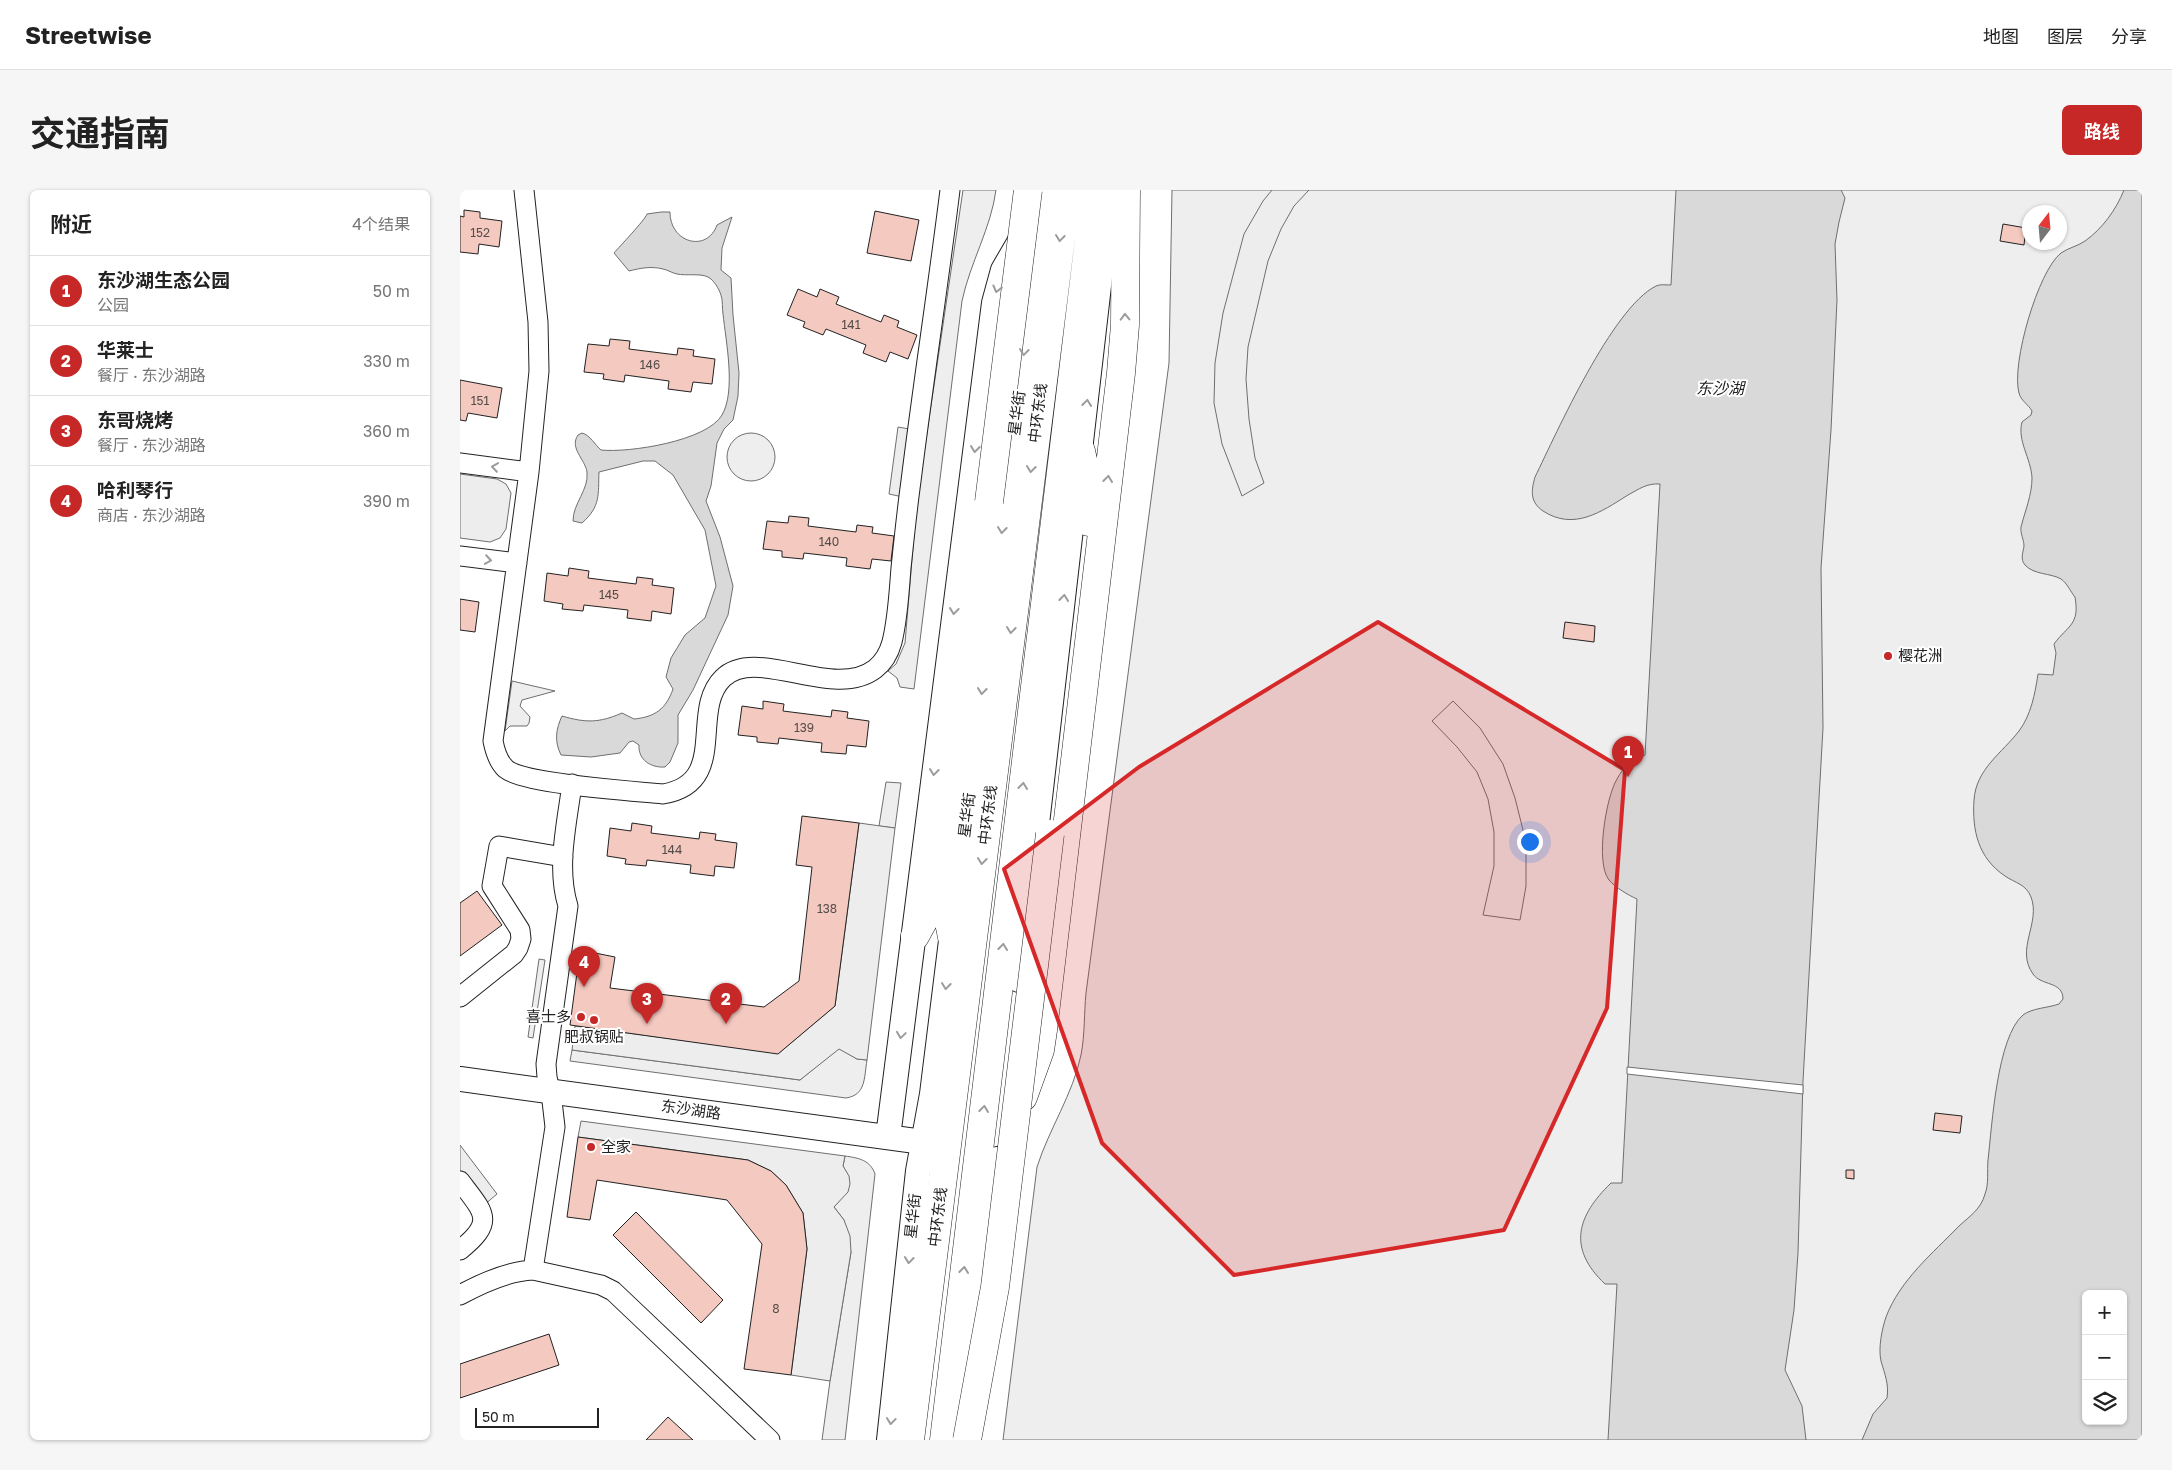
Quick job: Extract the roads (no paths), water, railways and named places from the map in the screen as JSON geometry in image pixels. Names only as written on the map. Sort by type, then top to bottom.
[{"type":"highway","name":"中环东线","points":[[944,1440],[1095,190]]},
{"type":"highway","points":[[998,1151],[1022,1100],[1040,1050],[1125,326],[1126,190]]},
{"type":"highway","name":"中环东线","points":[[910,1440],[1046,192]]},
{"type":"highway","points":[[952,937],[942,887],[988,502],[1046,192]]},
{"type":"highway","points":[[967,1440],[995,1287],[1092,504],[1081,451]]},
{"type":"highway","points":[[915,936],[942,887]]},
{"type":"main road","points":[[959,1440],[998,1151],[1110,190]]},
{"type":"main road","points":[[888,1137],[994,303],[1003,270],[1046,192]]},
{"type":"main road","name":"星华街","points":[[889,1440],[923,1142],[932,1094],[1046,192]]},
{"type":"main road","name":"东沙湖路","points":[[460,1079],[923,1142]]},
{"type":"street","points":[[524,190],[540,347],[529,472],[493,741],[495,751],[501,763],[512,772],[528,779],[663,794],[681,790],[697,775],[715,688],[724,677],[735,670],[749,666],[834,679],[849,679],[875,669],[884,661],[892,642],[898,606],[920,401],[932,332],[950,190]]},
{"type":"street","points":[[460,463],[529,472]]},
{"type":"street","points":[[460,556],[516,564]]},
{"type":"street","points":[[528,1270],[555,1127],[552,1101],[544,1090],[568,906],[564,894],[563,857],[572,784]]},
{"type":"street","points":[[460,997],[514,954],[520,939],[520,930],[492,886],[498,846],[563,857]]},
{"type":"street","points":[[460,1181],[481,1209],[483,1216],[480,1231],[475,1238],[460,1250]]},
{"type":"street","points":[[460,1295],[475,1287],[528,1270],[601,1285],[613,1291],[770,1440]]},
{"type":"water","name":"东沙湖","points":[[1676,190],[1841,190],[1845,198],[1835,244],[1837,300],[1831,430],[1821,568],[1823,728],[1803,1081],[1798,1253],[1794,1310],[1785,1370],[1802,1406],[1806,1440],[1608,1440],[1617,1284],[1605,1284],[1593,1271],[1585,1258],[1581,1245],[1581,1232],[1590,1208],[1611,1183],[1622,1183],[1637,899],[1622,891],[1609,880],[1605,872],[1602,845],[1609,800],[1617,779],[1629,764],[1645,755],[1660,484],[1651,484],[1643,487],[1597,513],[1576,519],[1554,517],[1543,511],[1534,500],[1533,487],[1535,477],[1571,403],[1604,344],[1639,299],[1656,286],[1671,285]]},
{"type":"water","points":[[2124,190],[2142,190],[2142,1440],[1862,1440],[1873,1414],[1887,1398],[1887,1384],[1880,1356],[1880,1345],[1886,1317],[1892,1304],[1908,1279],[1975,1212],[1983,1199],[1987,1186],[1988,1160],[1997,1083],[2007,1042],[2014,1026],[2023,1015],[2035,1009],[2059,1004],[2063,999],[2062,993],[2056,986],[2037,978],[2028,965],[2026,955],[2033,916],[2031,897],[2023,886],[2005,876],[1988,861],[1976,832],[1974,800],[1979,779],[1991,762],[2019,731],[2027,718],[2034,697],[2038,674],[2053,675],[2056,653],[2054,644],[2072,624],[2076,613],[2075,597],[2067,585],[2057,577],[2033,571],[2025,565],[2022,556],[2024,546],[2021,527],[2030,497],[2032,478],[2021,436],[2021,429],[2022,422],[2031,415],[2032,411],[2021,398],[2018,379],[2019,361],[2028,319],[2035,298],[2052,263],[2061,253],[2082,243],[2097,231],[2113,212]]},
{"type":"water","points":[[670,212],[676,231],[690,241],[705,239],[712,234],[717,225],[732,217],[722,248],[721,270],[731,278],[739,373],[738,396],[733,420],[724,429],[717,443],[711,486],[706,501],[720,537],[733,586],[728,615],[693,690],[678,715],[678,743],[670,762],[665,767],[655,766],[646,762],[641,755],[639,745],[633,741],[629,742],[620,753],[591,757],[561,755],[557,740],[557,730],[562,716],[592,721],[606,719],[622,713],[634,719],[659,711],[667,702],[673,689],[666,677],[671,658],[685,635],[705,618],[716,586],[705,530],[673,475],[655,461],[643,461],[599,472],[598,494],[593,511],[582,523],[573,521],[575,508],[587,479],[586,467],[576,449],[575,444],[578,435],[582,433],[588,436],[601,450],[648,447],[701,432],[714,424],[722,415],[726,405],[729,380],[728,352],[722,297],[714,282],[705,276],[677,274],[659,268],[629,271],[614,253],[647,214]]},
{"type":"place","name":"樱花洲","points":[[1888,656]]},
{"type":"place","name":"东沙湖生态公园","points":[[1628,777]]},
{"type":"place","name":"哈利琴行","points":[[584,987]]},
{"type":"place","name":"喜士多","points":[[581,1017]]},
{"type":"place","name":"肥叔锅贴","points":[[594,1020]]},
{"type":"place","name":"东哥烧烤","points":[[647,1024]]},
{"type":"place","name":"华莱士","points":[[726,1024]]},
{"type":"place","name":"全家","points":[[591,1147]]}]
